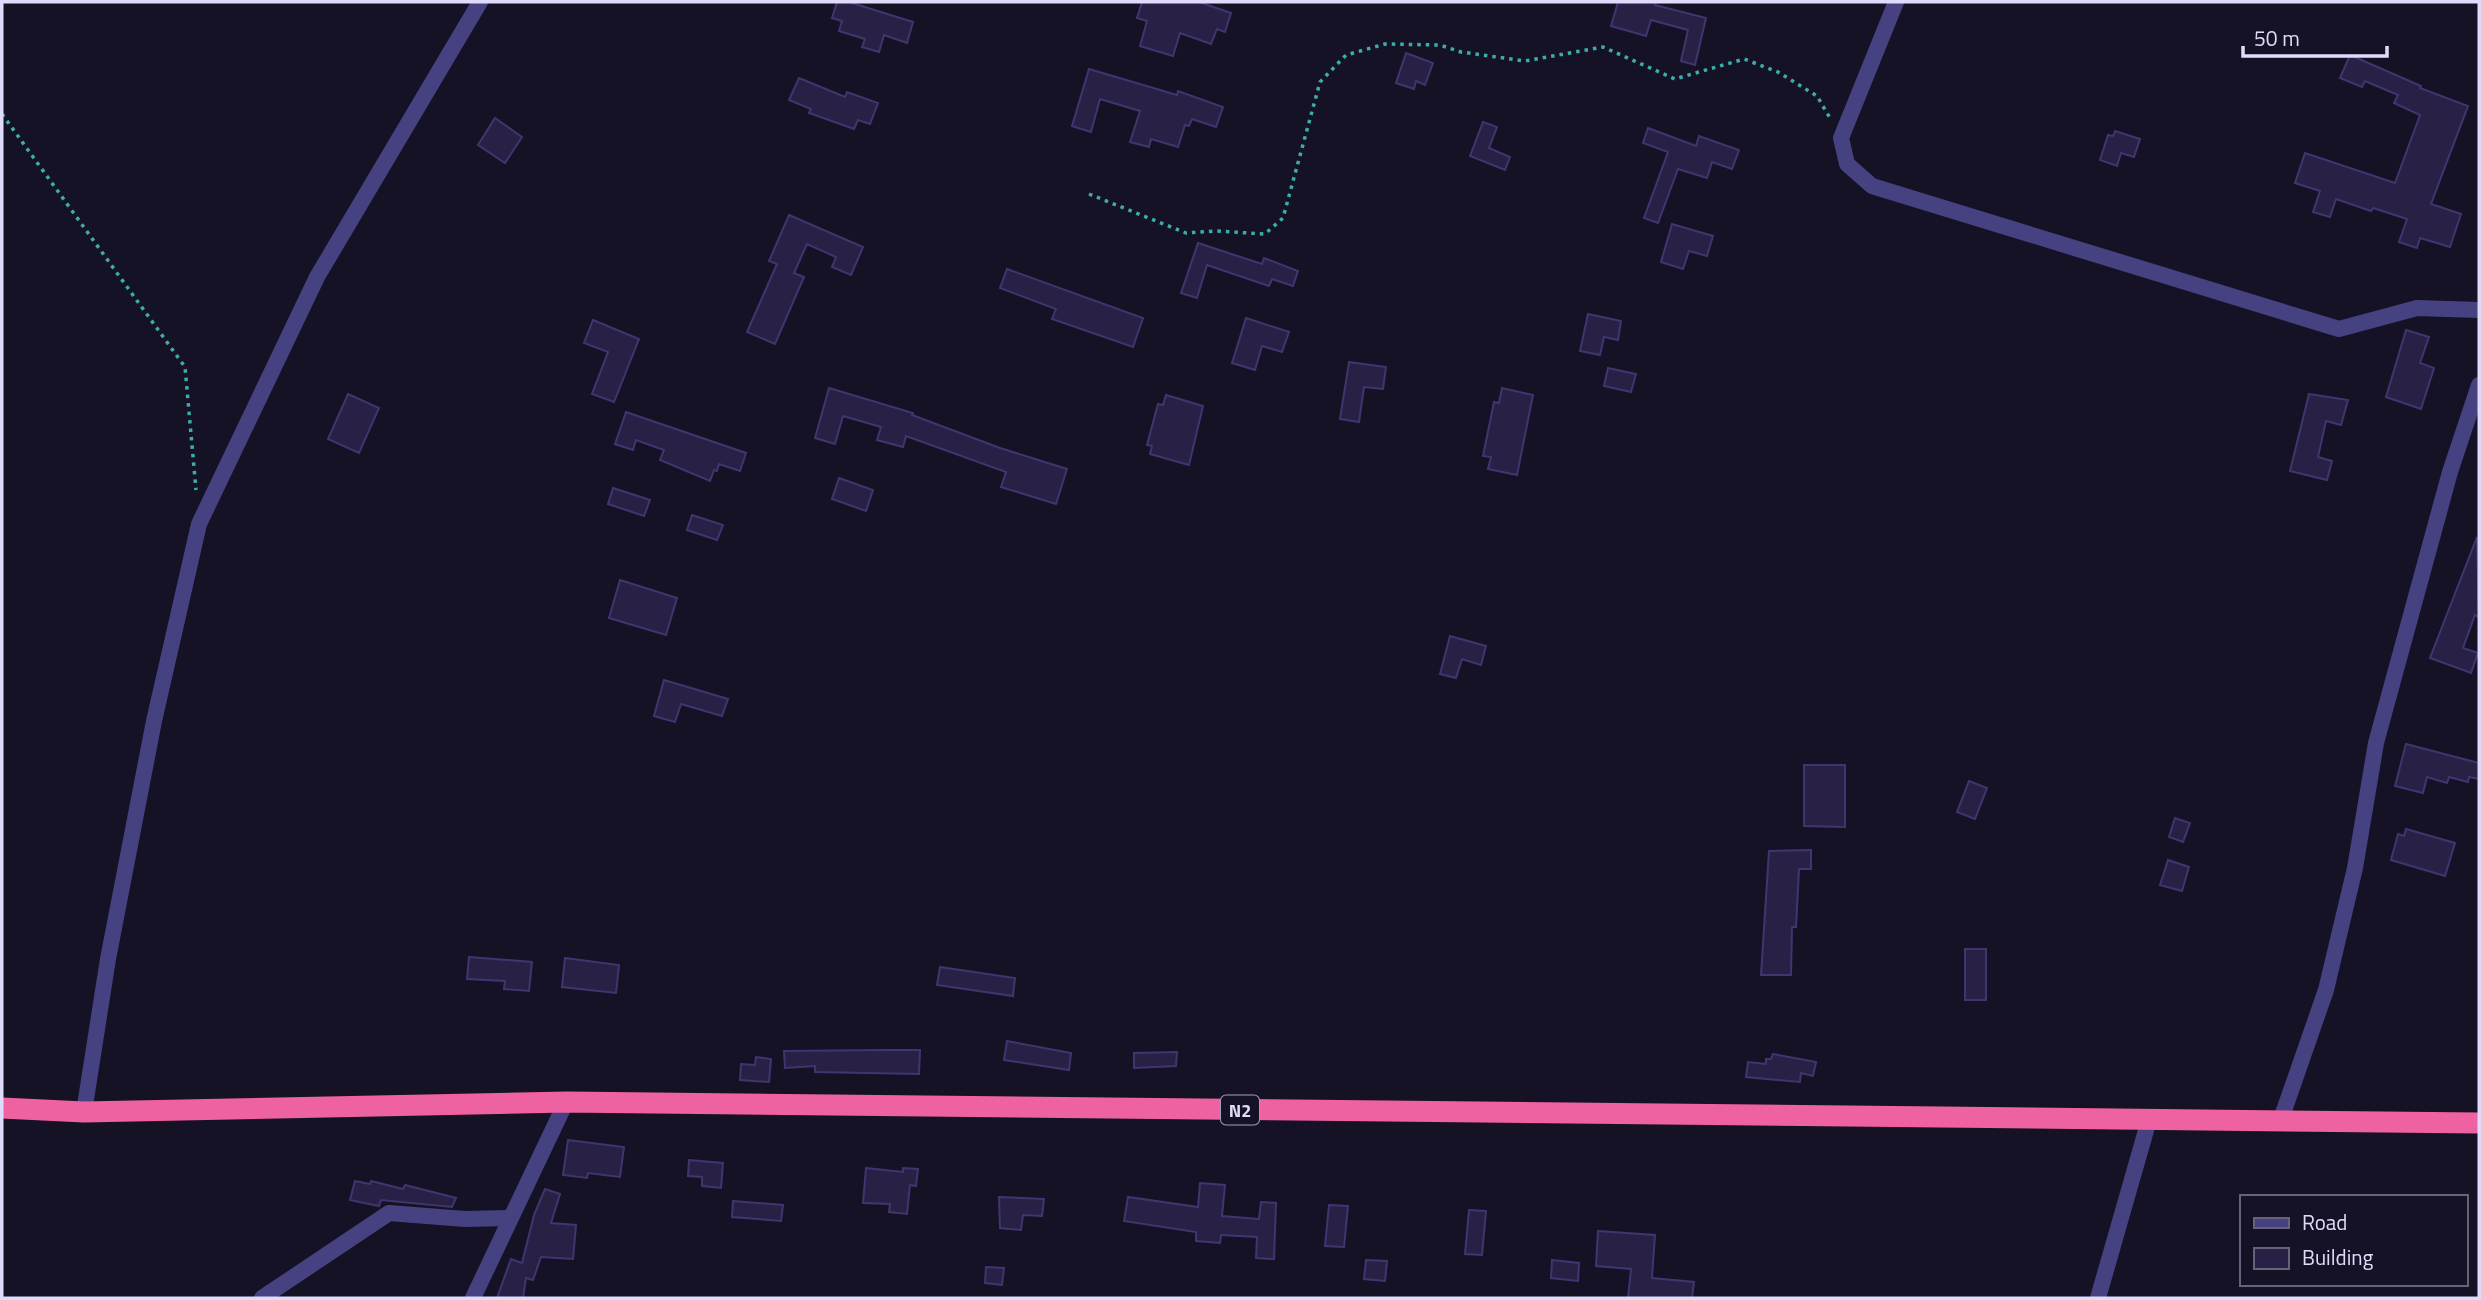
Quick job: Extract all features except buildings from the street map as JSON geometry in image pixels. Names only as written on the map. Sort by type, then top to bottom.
[{"type":"highway","name":"N2","points":[[2,1108],[84,1112],[566,1102],[2479,1123]]},
{"type":"street","points":[[84,1112],[108,958],[154,721],[199,524],[317,277],[480,2]]},
{"type":"street","points":[[1895,2],[1841,138],[1847,164],[1872,186],[2339,329],[2417,308],[2479,310]]},
{"type":"street","points":[[2280,1122],[2326,990],[2354,868],[2376,743],[2451,472],[2479,385]]},
{"type":"street","points":[[473,1298],[509,1217],[566,1102]]},
{"type":"street","points":[[2098,1298],[2149,1120]]},
{"type":"street","points":[[262,1298],[389,1213],[466,1219],[509,1217]]},
{"type":"path","points":[[1089,194],[1186,233],[1265,234],[1283,218],[1320,82],[1346,55],[1385,44],[1440,45],[1461,52],[1525,61],[1603,47],[1675,79],[1744,60],[1778,72],[1817,96],[1841,138]]},
{"type":"path","points":[[2,114],[185,366],[199,524]]}]
